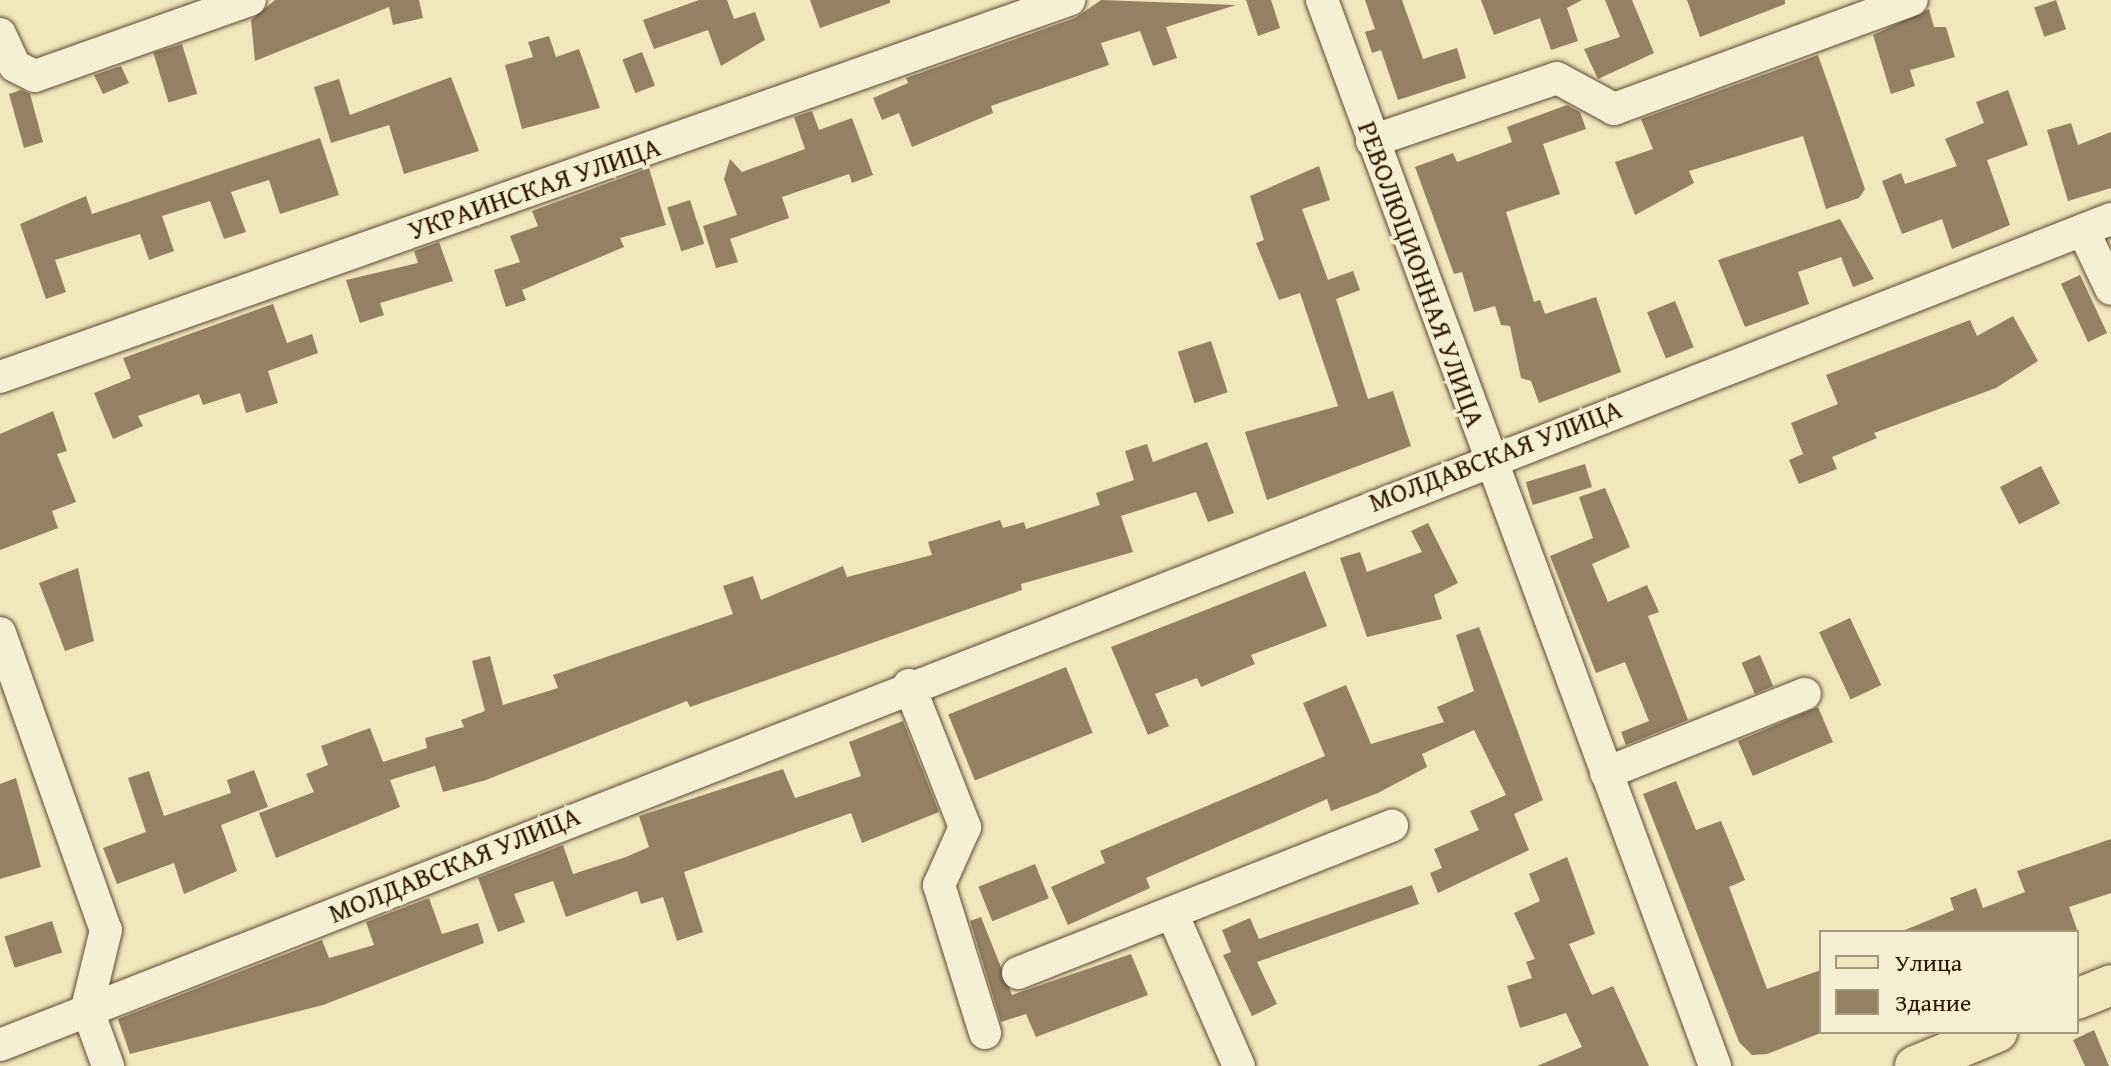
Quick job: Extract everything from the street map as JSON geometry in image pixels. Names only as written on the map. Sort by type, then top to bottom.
[{"type":"main road","points":[[2079,998],[2111,985]]},
{"type":"main road","points":[[1915,1066],[1992,1034]]},
{"type":"street","points":[[0,34],[15,66],[35,76],[250,0]]},
{"type":"street","name":"УКРАИНСКАЯ УЛИЦА","points":[[0,377],[1069,0]]},
{"type":"street","name":"РЕВОЛЮЦИОННАЯ УЛИЦА","points":[[1322,0],[1715,1066]]},
{"type":"street","points":[[1372,141],[1557,78],[1614,109],[1912,0]]},
{"type":"street","name":"МОЛДАВСКАЯ УЛИЦА","points":[[0,1045],[87,1008],[1489,456],[2097,224],[2111,289]]},
{"type":"street","points":[[0,633],[106,930],[87,1008],[108,1066]]},
{"type":"street","points":[[909,685],[965,827],[939,885],[985,1033]]},
{"type":"street","points":[[1606,773],[1805,694]]},
{"type":"street","points":[[1018,973],[1392,826]]},
{"type":"street","points":[[1172,913],[1239,1066]]},
{"type":"building","points":[[275,0],[419,0],[423,18],[393,25],[389,7],[255,61],[251,20]]},
{"type":"building","points":[[699,0],[727,0],[734,19],[755,12],[765,40],[721,66],[708,30],[654,49],[643,20]]},
{"type":"building","points":[[810,0],[890,0],[890,3],[820,28]]},
{"type":"building","points":[[1101,0],[1236,5],[1166,27],[1177,58],[1153,66],[1140,31],[1101,43],[1109,65],[991,106],[993,113],[912,147],[899,113],[882,120],[873,98],[908,83],[906,78],[1075,18]]},
{"type":"building","points":[[1246,0],[1271,0],[1280,28],[1258,36]]},
{"type":"building","points":[[1365,0],[1402,0],[1423,59],[1457,48],[1466,78],[1398,100],[1381,50],[1372,53],[1365,32],[1375,29]]},
{"type":"building","points":[[1481,0],[1582,0],[1567,8],[1578,41],[1551,50],[1540,18],[1494,35]]},
{"type":"building","points":[[1605,0],[1632,0],[1654,53],[1598,79],[1584,49],[1620,37]]},
{"type":"building","points":[[1687,0],[1785,0],[1785,4],[1700,37]]},
{"type":"building","points":[[2056,0],[2066,29],[2044,37],[2034,7]]},
{"type":"building","points":[[1929,9],[1934,27],[1946,27],[1955,57],[1910,70],[1915,86],[1891,94],[1873,35]]},
{"type":"building","points":[[549,36],[556,57],[579,49],[600,108],[522,129],[505,65],[533,57],[528,42]]},
{"type":"building","points":[[182,44],[197,94],[169,102],[153,53]]},
{"type":"building","points":[[642,52],[655,86],[635,93],[622,60]]},
{"type":"building","points":[[1818,55],[1865,189],[1859,198],[1826,209],[1803,136],[1689,171],[1694,183],[1635,215],[1615,162],[1653,149],[1641,119]]},
{"type":"building","points":[[121,66],[129,83],[103,94],[94,75]]},
{"type":"building","points":[[451,77],[479,151],[404,174],[389,125],[331,143],[314,87],[339,79],[350,115]]},
{"type":"building","points":[[21,90],[30,94],[43,142],[24,148],[9,94]]},
{"type":"building","points":[[2008,90],[2028,145],[1987,160],[2010,225],[1952,249],[1942,219],[1902,234],[1882,181],[1901,173],[1905,184],[1957,166],[1945,139],[1984,123],[1976,102]]},
{"type":"building","points":[[1567,105],[1580,112],[1586,129],[1543,144],[1560,194],[1506,212],[1534,302],[1540,300],[1545,314],[1596,297],[1621,372],[1539,403],[1531,381],[1521,378],[1510,326],[1501,325],[1495,306],[1474,312],[1462,272],[1454,274],[1415,167],[1453,153],[1457,162],[1512,142],[1507,127]]},
{"type":"building","points":[[812,111],[819,130],[852,118],[873,175],[852,183],[849,174],[782,197],[789,218],[730,239],[738,262],[716,268],[703,226],[737,215],[724,179],[730,159],[742,172],[805,149],[794,117]]},
{"type":"building","points":[[2071,123],[2078,145],[2111,132],[2111,188],[2068,201],[2047,130]]},
{"type":"building","points":[[320,138],[339,195],[280,214],[269,180],[231,192],[246,232],[224,239],[210,201],[162,216],[174,251],[149,260],[140,234],[55,260],[66,292],[46,299],[20,224],[86,196],[92,214]]},
{"type":"building","points":[[1319,166],[1330,200],[1302,209],[1328,280],[1353,271],[1360,290],[1336,299],[1368,399],[1393,391],[1411,446],[1267,500],[1245,432],[1338,406],[1300,293],[1279,300],[1256,243],[1264,240],[1250,196]]},
{"type":"building","points":[[649,168],[666,225],[620,238],[624,247],[522,290],[526,300],[506,307],[494,270],[520,262],[510,236],[538,226],[532,211]]},
{"type":"building","points":[[690,200],[704,244],[681,251],[667,207]]},
{"type":"building","points":[[1840,219],[1874,279],[1853,287],[1841,257],[1798,272],[1809,304],[1745,327],[1718,260]]},
{"type":"building","points":[[439,242],[453,281],[380,303],[384,315],[360,323],[346,280],[418,263],[414,251]]},
{"type":"building","points":[[2080,275],[2107,333],[2088,342],[2061,284]]},
{"type":"building","points":[[1675,301],[1694,347],[1666,359],[1647,312]]},
{"type":"building","points":[[273,304],[287,343],[312,334],[318,353],[268,371],[278,403],[246,413],[240,393],[203,405],[199,394],[138,416],[143,426],[113,439],[94,393],[131,378],[123,358]]},
{"type":"building","points":[[2013,316],[2038,361],[1996,388],[1874,433],[1877,438],[1832,457],[1837,469],[1799,484],[1789,460],[1803,454],[1791,423],[1838,404],[1826,375],[1970,320],[1977,336]]},
{"type":"building","points":[[1211,341],[1228,392],[1194,403],[1178,352]]},
{"type":"building","points":[[53,411],[67,451],[57,454],[76,502],[52,511],[58,528],[0,550],[0,434]]},
{"type":"building","points":[[1207,442],[1234,513],[1208,522],[1196,492],[1121,516],[1133,552],[1021,584],[1022,590],[690,707],[687,701],[486,780],[443,792],[435,766],[390,780],[400,807],[276,858],[259,813],[314,792],[306,774],[328,765],[321,746],[370,728],[383,762],[427,748],[425,738],[464,727],[461,720],[485,711],[472,661],[490,656],[503,705],[558,688],[553,675],[733,614],[723,586],[753,576],[761,600],[843,566],[847,577],[932,555],[928,542],[1000,520],[1003,528],[1024,522],[1026,529],[1100,505],[1096,493],[1134,480],[1125,451],[1147,444],[1153,462]]},
{"type":"building","points":[[1585,464],[1592,487],[1533,505],[1526,482]]},
{"type":"building","points":[[2041,466],[2060,503],[2019,524],[2000,487]]},
{"type":"building","points":[[1605,488],[1630,547],[1592,564],[1608,602],[1647,585],[1659,612],[1648,616],[1688,720],[1626,745],[1621,732],[1649,721],[1625,662],[1596,673],[1550,556],[1593,538],[1579,497]]},
{"type":"building","points":[[1428,523],[1458,583],[1434,595],[1442,619],[1367,637],[1340,558],[1360,552],[1367,572],[1422,552],[1411,531]]},
{"type":"building","points":[[78,568],[94,641],[65,651],[39,583]]},
{"type":"building","points":[[1305,571],[1327,626],[1251,655],[1255,664],[1201,687],[1197,678],[1155,694],[1169,726],[1148,735],[1111,647]]},
{"type":"building","points":[[1850,618],[1881,685],[1850,699],[1819,632]]},
{"type":"building","points":[[1479,627],[1543,800],[1514,814],[1529,850],[1438,893],[1430,873],[1442,868],[1434,849],[1479,830],[1470,811],[1506,795],[1474,730],[1422,754],[1427,767],[1378,793],[1331,811],[1327,799],[1146,878],[1150,888],[1068,925],[1051,887],[1105,863],[1100,851],[1325,756],[1303,703],[1346,685],[1371,744],[1444,722],[1437,707],[1474,691],[1456,635]]},
{"type":"building","points":[[1760,655],[1773,686],[1755,694],[1742,663]]},
{"type":"building","points":[[1066,667],[1093,733],[975,780],[948,715]]},
{"type":"building","points":[[1818,707],[1833,742],[1753,776],[1738,741]]},
{"type":"building","points":[[903,721],[939,812],[862,843],[851,813],[684,872],[703,932],[677,941],[663,897],[641,904],[637,891],[566,917],[553,881],[514,894],[525,922],[498,932],[478,878],[563,845],[573,874],[626,857],[649,847],[639,816],[783,769],[795,798],[861,776],[849,742]]},
{"type":"building","points":[[254,770],[268,807],[221,825],[237,871],[184,894],[174,863],[117,884],[103,848],[146,832],[128,778],[149,771],[164,816],[231,793],[227,780]]},
{"type":"building","points":[[16,778],[41,867],[0,879],[0,784]]},
{"type":"building","points":[[1676,781],[1696,830],[1721,821],[1745,880],[1729,887],[1767,989],[1819,971],[1819,1034],[1767,1054],[1752,1055],[1739,1042],[1643,794]]},
{"type":"building","points":[[2111,839],[2111,893],[2069,907],[2077,930],[1905,930],[1954,910],[1950,898],[1976,888],[1983,908],[2025,892],[2017,871]]},
{"type":"building","points":[[1567,857],[1595,934],[1569,944],[1592,995],[1613,986],[1649,1066],[1537,1066],[1582,1047],[1566,1013],[1520,1028],[1507,986],[1532,978],[1526,962],[1535,959],[1514,913],[1540,901],[1529,874]]},
{"type":"building","points":[[1035,864],[1049,898],[992,921],[978,887]]},
{"type":"building","points":[[1412,885],[1419,904],[1257,962],[1277,1004],[1252,1016],[1223,955],[1231,952],[1222,930],[1250,918],[1259,939]]},
{"type":"building","points":[[429,898],[442,934],[478,923],[484,943],[323,1005],[130,1054],[118,1019],[322,940],[329,958],[374,945],[366,922]]},
{"type":"building","points":[[981,917],[1012,995],[1131,954],[1148,995],[1036,1037],[1026,1014],[1001,1022],[970,921]]},
{"type":"building","points":[[52,921],[62,952],[15,968],[4,936]]},
{"type":"building","points":[[2094,1030],[2109,1066],[2085,1066],[2073,1040]]}]
